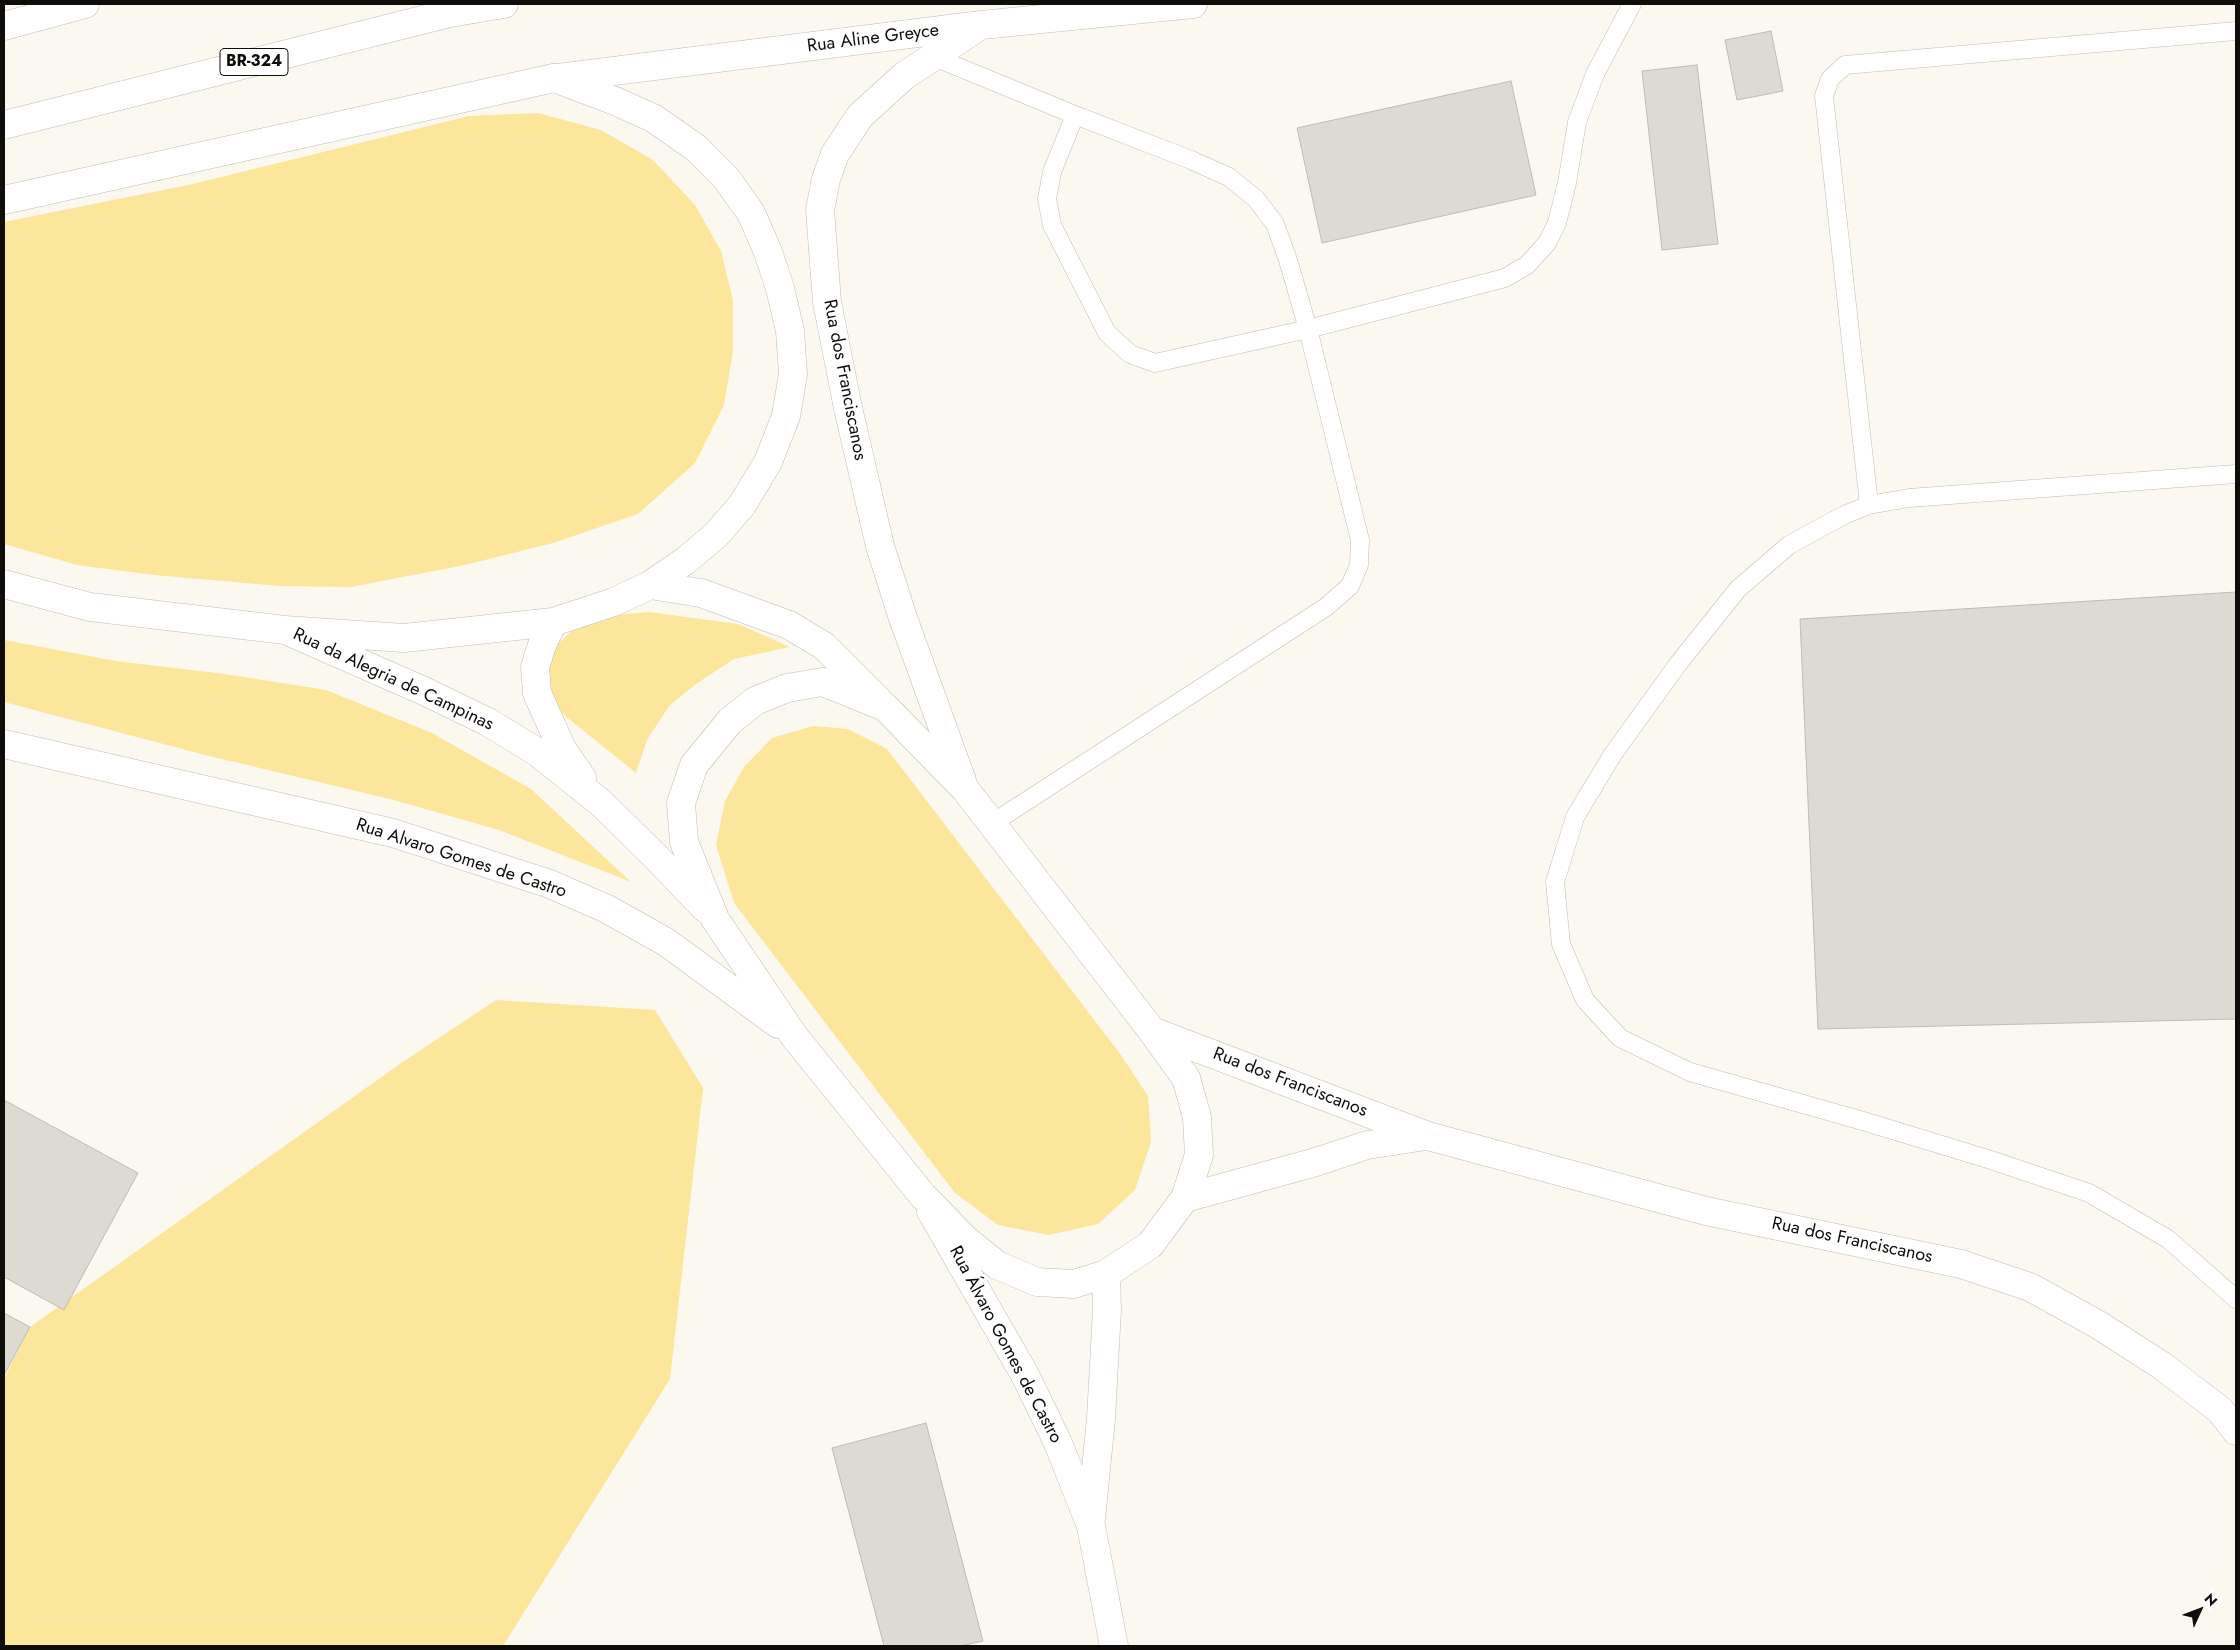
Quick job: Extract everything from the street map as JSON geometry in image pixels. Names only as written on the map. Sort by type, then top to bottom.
[{"type":"main road","points":[[4,26],[85,4]]},
{"type":"main road","name":"BR-324","points":[[4,125],[450,13],[504,4]]},
{"type":"main road","name":"Rua Aline Greyce","points":[[4,200],[554,78],[981,25],[1193,4]]},
{"type":"main road","name":"Rua dos Franciscanos","points":[[965,789],[903,618],[880,546],[848,408],[829,312],[820,210],[826,179],[834,154],[860,116],[904,76],[981,25]]},
{"type":"main road","points":[[286,630],[404,638],[553,622],[614,602],[650,585],[685,561],[716,535],[742,505],[768,462],[786,416],[793,374],[790,331],[780,288],[768,252],[750,213],[726,178],[696,148],[653,118],[615,100],[554,78]]},
{"type":"main road","name":"Rua da Alegria de Campinas","points":[[4,584],[90,607],[286,630],[424,691],[488,722],[537,752],[601,803],[715,919]]},
{"type":"main road","points":[[650,585],[701,594],[789,625],[824,646],[885,707],[965,789],[1152,1030],[1186,1078],[1197,1117],[1199,1155],[1185,1198],[1150,1245],[1106,1274],[1074,1284],[1037,1282],[997,1266],[965,1239],[923,1196],[794,1036],[715,919],[684,842],[682,803],[694,765],[730,721],[755,701],[787,688],[823,682],[885,707]]},
{"type":"main road","points":[[553,622],[542,645],[536,667],[537,693],[562,749],[601,803]]},
{"type":"main road","name":"Rua Alvaro Gomes de Castro","points":[[4,744],[393,833],[550,884],[607,909],[666,942],[794,1036]]},
{"type":"main road","name":"Rua dos Franciscanos","points":[[1152,1030],[1428,1136],[1706,1211],[1961,1264],[2030,1288],[2098,1324],[2161,1365],[2220,1410],[2236,1431]]},
{"type":"main road","name":"Rua dos Franciscanos","points":[[1185,1198],[1316,1162],[1367,1145],[1428,1136]]},
{"type":"main road","name":"Rua Álvaro Gomes de Castro","points":[[923,1196],[1025,1375],[1058,1443],[1091,1526],[1114,1646]]},
{"type":"main road","name":"Rua Álvaro Gomes de Castro","points":[[1091,1526],[1101,1419],[1107,1309],[1106,1274]]},
{"type":"lane","points":[[1075,115],[1052,172],[1047,199],[1052,224],[1107,333],[1130,354],[1155,363],[1308,329],[1505,278],[1527,265],[1547,243],[1557,223],[1567,183],[1577,122],[1595,74],[1632,4]]},
{"type":"lane","points":[[1869,506],[1824,96],[1830,79],[1845,65],[2236,31]]},
{"type":"lane","points":[[934,57],[1191,160],[1229,177],[1256,200],[1275,224],[1288,260],[1308,329],[1360,540],[1359,565],[1350,586],[1326,607],[991,824]]},
{"type":"lane","points":[[2236,474],[1909,498],[1869,506],[1844,516],[1790,545],[1738,590],[1678,664],[1613,754],[1575,817],[1555,882],[1562,944],[1585,1000],[1620,1038],[1690,1072],[1927,1140],[2089,1193],[2168,1239],[2236,1299]]},
{"type":"shaded area","points":[[538,113],[601,130],[653,160],[695,205],[721,251],[733,300],[733,351],[724,405],[695,463],[638,514],[553,543],[465,565],[351,587],[279,586],[154,575],[77,565],[4,544],[4,222],[193,184],[469,116]]},
{"type":"shaded area","points":[[649,612],[738,624],[790,647],[734,659],[696,684],[669,706],[647,740],[636,773],[564,715],[544,686],[546,656],[570,632],[615,615]]},
{"type":"shaded area","points":[[4,640],[116,661],[225,674],[326,690],[432,733],[531,789],[631,882],[499,830],[390,799],[205,755],[4,702]]},
{"type":"shaded area","points":[[813,726],[848,729],[887,749],[1121,1055],[1148,1096],[1151,1142],[1135,1190],[1098,1224],[1049,1235],[998,1225],[955,1193],[734,903],[716,845],[725,801],[744,767],[772,738]]},
{"type":"shaded area","points":[[496,1000],[655,1010],[703,1088],[670,1379],[503,1646],[4,1646],[4,1378],[30,1327],[404,1061]]},
{"type":"building","points":[[1771,31],[1783,91],[1737,100],[1725,40]]},
{"type":"building","points":[[1697,65],[1718,244],[1662,250],[1642,71]]},
{"type":"building","points":[[1511,81],[1536,195],[1322,243],[1297,128]]},
{"type":"building","points":[[2236,592],[2236,1019],[1818,1029],[1800,619]]},
{"type":"building","points":[[4,1100],[138,1173],[64,1310],[4,1277]]},
{"type":"building","points":[[4,1313],[30,1327],[4,1375]]},
{"type":"building","points":[[926,1423],[983,1641],[961,1646],[884,1646],[832,1448]]}]
